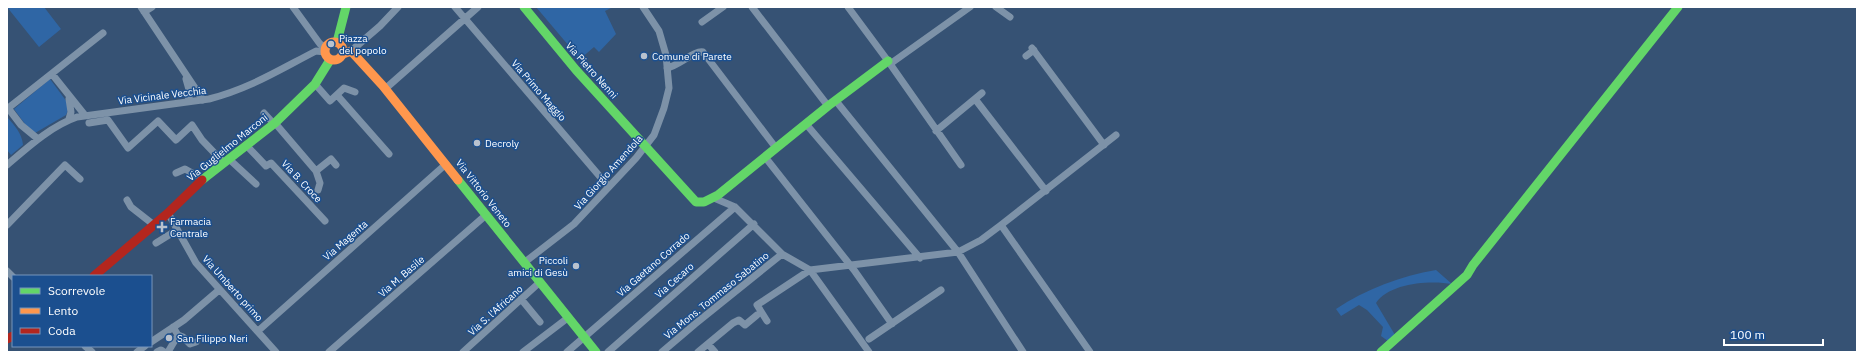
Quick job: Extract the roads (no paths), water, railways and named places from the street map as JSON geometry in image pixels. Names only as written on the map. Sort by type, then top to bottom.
[{"type":"street","points":[[152,7],[142,10],[203,100]]},
{"type":"street","points":[[293,7],[325,50],[330,60],[338,60],[370,35],[398,7]]},
{"type":"street","points":[[337,42],[346,7]]},
{"type":"street","name":"Via Primo Maggio","points":[[455,7],[608,186]]},
{"type":"street","points":[[385,89],[478,7]]},
{"type":"street","name":"Via Pietro Nenni","points":[[524,7],[576,70],[696,202],[714,198]]},
{"type":"street","name":"Via Giorgio Amendola","points":[[525,262],[574,224],[646,146],[654,135],[664,108],[669,88],[666,55],[659,31],[643,7]]},
{"type":"street","points":[[702,22],[723,7]]},
{"type":"street","points":[[752,7],[828,106]]},
{"type":"street","points":[[848,7],[889,62],[961,165]]},
{"type":"street","points":[[869,352],[810,270],[782,254],[754,224],[735,207],[714,198],[828,106],[889,62],[970,7]]},
{"type":"street","points":[[996,7],[1010,17]]},
{"type":"street","points":[[1381,352],[1467,275],[1473,265],[1678,7]]},
{"type":"street","points":[[38,139],[21,125],[8,108],[103,33]]},
{"type":"street","points":[[325,50],[331,42],[337,42],[347,52]]},
{"type":"street","points":[[1026,56],[1033,49],[1104,145]]},
{"type":"street","name":"Via Vicinale Vecchia","points":[[7,165],[38,139],[69,119],[84,114],[203,100],[222,96],[252,86],[316,51],[325,50]]},
{"type":"street","points":[[170,51],[187,82],[190,92],[188,101]]},
{"type":"street","name":"Via Vittorio Veneto","points":[[347,52],[385,89],[525,262],[567,318],[596,352]]},
{"type":"street","points":[[667,68],[678,64],[696,52],[703,52],[776,148]]},
{"type":"street","name":"Via Guglielmo Marconi","points":[[95,275],[168,213],[204,179],[274,123],[315,84],[330,60]]},
{"type":"street","points":[[52,74],[84,114]]},
{"type":"street","points":[[315,84],[330,101],[344,88],[355,92]]},
{"type":"street","points":[[64,90],[71,103],[69,119]]},
{"type":"street","points":[[936,131],[982,93]]},
{"type":"street","points":[[337,95],[389,154]]},
{"type":"street","points":[[975,99],[1046,191]]},
{"type":"street","points":[[836,101],[958,252],[1024,352]]},
{"type":"street","points":[[264,113],[316,171],[320,183],[318,190]]},
{"type":"street","points":[[89,123],[108,120],[128,148],[158,121],[176,140],[192,125],[202,140],[256,184]]},
{"type":"street","points":[[806,124],[920,258]]},
{"type":"street","points":[[21,125],[29,147]]},
{"type":"street","points":[[767,321],[757,305],[810,270],[920,258],[958,252],[981,240],[1046,191],[1116,135]]},
{"type":"street","name":"Via B. Croce","points":[[246,146],[266,166],[271,163],[325,221]]},
{"type":"street","points":[[765,157],[851,266],[892,324]]},
{"type":"street","points":[[316,171],[331,159],[336,165]]},
{"type":"street","name":"Via Magenta","points":[[258,331],[446,164]]},
{"type":"street","points":[[7,225],[65,165],[80,179]]},
{"type":"street","points":[[176,173],[185,169],[204,179]]},
{"type":"street","points":[[128,205],[154,225]]},
{"type":"street","name":"Via Gaetano Corrado","points":[[567,352],[585,338],[668,263],[735,207]]},
{"type":"street","name":"Via Umberto primo","points":[[168,213],[196,263],[276,352]]},
{"type":"street","name":"Via M. Basile","points":[[329,352],[486,215]]},
{"type":"street","name":"Via Cecaro","points":[[608,352],[754,224]]},
{"type":"street","points":[[1001,225],[1090,352]]},
{"type":"street","points":[[156,243],[177,230]]},
{"type":"street","name":"Via Mons. Tommaso Sabatino","points":[[662,352],[782,254]]},
{"type":"street","name":"Via S. l'Africano","points":[[463,352],[540,282]]},
{"type":"street","points":[[152,341],[184,320],[219,290]]},
{"type":"street","points":[[869,339],[941,290]]},
{"type":"street","points":[[521,300],[540,322]]},
{"type":"street","points":[[698,352],[733,323],[739,320],[745,326],[757,315]]},
{"type":"street","points":[[523,352],[567,318]]},
{"type":"street","points":[[173,327],[178,336],[183,337],[190,344],[196,342]]},
{"type":"street","points":[[168,352],[178,336]]},
{"type":"street","points":[[708,344],[715,352]]},
{"type":"street","points":[[157,352],[161,350],[164,352]]},
{"type":"place","name":"Piazza del popolo","points":[[331,44]]},
{"type":"place","name":"Comune di Parete","points":[[644,56]]},
{"type":"place","name":"Decroly","points":[[477,143]]},
{"type":"place","name":"Farmacia Centrale","points":[[162,227]]},
{"type":"place","name":"Piccoli amici di Gesù","points":[[576,266]]},
{"type":"place","name":"San Filippo Neri","points":[[169,338]]}]
